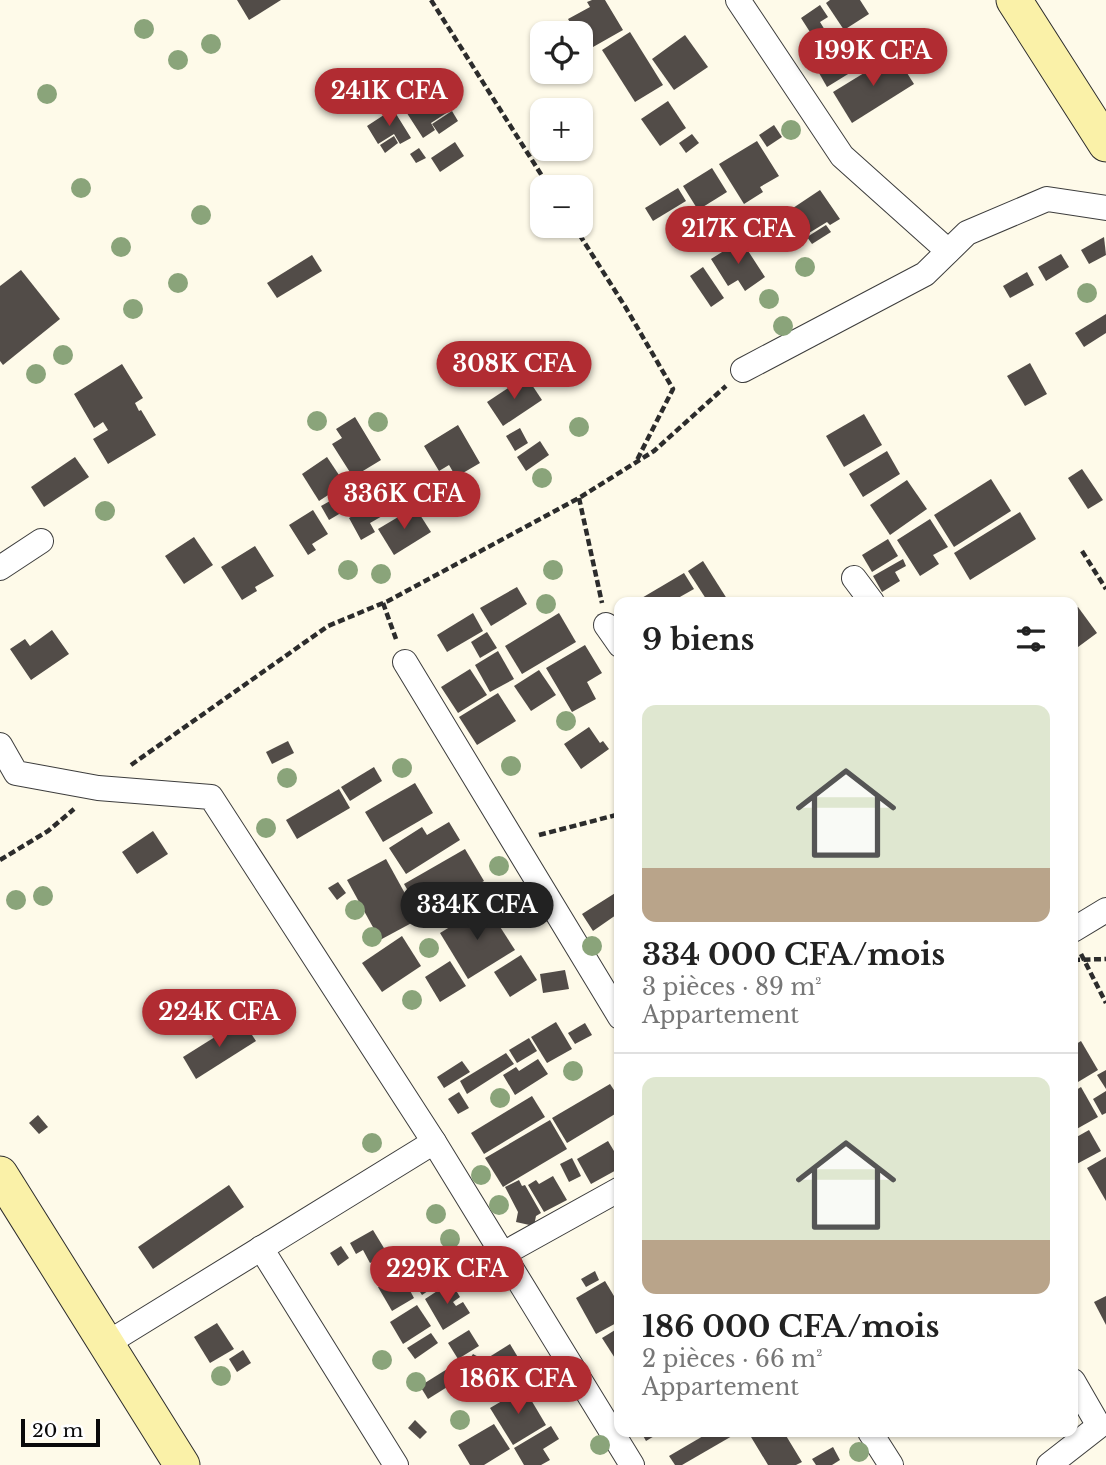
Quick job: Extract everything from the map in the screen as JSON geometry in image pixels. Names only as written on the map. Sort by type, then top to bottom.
[{"type":"street","points":[[738,0],[842,156],[948,251]]},
{"type":"street","points":[[1014,0],[1106,144]]},
{"type":"street","points":[[743,370],[925,274],[967,233],[1047,199],[1106,208]]},
{"type":"street","points":[[0,568],[41,541]]},
{"type":"street","points":[[854,578],[868,597]]},
{"type":"street","points":[[405,662],[614,1007]]},
{"type":"street","points":[[0,745],[16,773],[98,788],[211,797],[434,1142],[614,1436]]},
{"type":"street","points":[[1078,936],[1106,910]]},
{"type":"street","points":[[106,1344],[434,1142]]},
{"type":"street","points":[[0,1174],[182,1465]]},
{"type":"street","points":[[503,1254],[614,1192]]},
{"type":"street","points":[[261,1248],[396,1465]]},
{"type":"street","points":[[1049,1465],[1099,1426],[1078,1390]]},
{"type":"street","points":[[615,1437],[632,1465]]},
{"type":"street","points":[[873,1437],[891,1465]]},
{"type":"path","points":[[431,0],[542,175]]},
{"type":"path","points":[[582,238],[673,389],[635,462]]},
{"type":"path","points":[[0,860],[48,831],[98,788],[328,626],[383,603],[579,498],[654,451],[743,370]]},
{"type":"path","points":[[579,498],[613,635]]},
{"type":"path","points":[[1082,551],[1106,589]]},
{"type":"path","points":[[383,603],[405,662]]},
{"type":"path","points":[[514,842],[614,816]]},
{"type":"path","points":[[1078,946],[1106,1003]]},
{"type":"path","points":[[1078,960],[1106,958]]},
{"type":"building","points":[[237,0],[281,0],[249,20]]},
{"type":"building","points":[[605,0],[623,30],[593,47],[593,21],[568,19],[590,7],[587,2]]},
{"type":"building","points":[[830,0],[860,0],[869,14],[844,30],[826,3]]},
{"type":"building","points":[[820,5],[828,17],[820,22],[828,35],[817,43],[801,18]]},
{"type":"building","points":[[630,32],[663,85],[635,102],[602,50]]},
{"type":"building","points":[[883,33],[892,47],[827,87],[819,73]]},
{"type":"building","points":[[685,35],[708,67],[674,90],[652,59]]},
{"type":"building","points":[[895,54],[914,84],[852,123],[833,92]]},
{"type":"building","points":[[445,75],[453,87],[445,92],[438,80]]},
{"type":"building","points":[[434,83],[451,110],[431,123],[435,130],[423,138],[401,104]]},
{"type":"building","points":[[668,101],[686,128],[660,146],[641,119]]},
{"type":"building","points":[[393,109],[411,138],[400,144],[394,134],[378,144],[367,126]]},
{"type":"building","points":[[452,111],[458,121],[439,134],[432,124]]},
{"type":"building","points":[[774,125],[782,137],[767,147],[759,135]]},
{"type":"building","points":[[692,134],[699,143],[686,153],[679,143]]},
{"type":"building","points":[[394,136],[398,143],[385,153],[380,145]]},
{"type":"building","points":[[757,141],[779,176],[760,187],[763,192],[744,204],[719,164]]},
{"type":"building","points":[[455,142],[464,156],[440,172],[431,158]]},
{"type":"building","points":[[419,148],[426,158],[416,163],[410,154]]},
{"type":"building","points":[[712,168],[727,192],[698,210],[683,186]]},
{"type":"building","points":[[678,188],[686,201],[653,221],[645,208]]},
{"type":"building","points":[[820,190],[840,219],[830,225],[827,222],[809,233],[793,208]]},
{"type":"building","points":[[786,210],[793,220],[785,224],[779,214]]},
{"type":"building","points":[[775,217],[787,237],[766,250],[754,230]]},
{"type":"building","points":[[826,225],[831,232],[812,244],[807,237]]},
{"type":"building","points":[[751,233],[758,243],[752,247],[745,236]]},
{"type":"building","points":[[1104,237],[1106,255],[1089,264],[1081,250]]},
{"type":"building","points":[[741,240],[765,277],[745,291],[738,280],[728,286],[711,259]]},
{"type":"building","points":[[1061,254],[1069,267],[1046,281],[1038,267]]},
{"type":"building","points":[[312,255],[322,271],[277,298],[267,283]]},
{"type":"building","points":[[703,267],[724,298],[711,307],[690,276]]},
{"type":"building","points":[[21,270],[60,319],[3,365],[0,361],[0,286]]},
{"type":"building","points":[[1027,272],[1034,285],[1010,298],[1003,286]]},
{"type":"building","points":[[1106,314],[1106,333],[1084,347],[1075,333]]},
{"type":"building","points":[[1030,363],[1047,394],[1025,406],[1007,376]]},
{"type":"building","points":[[122,364],[143,398],[135,403],[156,435],[108,464],[93,439],[108,430],[103,422],[94,428],[74,394]]},
{"type":"building","points":[[526,376],[542,400],[503,426],[487,402]]},
{"type":"building","points":[[864,414],[882,445],[844,467],[826,436]]},
{"type":"building","points":[[355,417],[381,460],[353,477],[332,444],[342,438],[336,429]]},
{"type":"building","points":[[458,425],[480,463],[456,477],[449,465],[439,471],[424,446]]},
{"type":"building","points":[[520,428],[528,443],[515,451],[506,436]]},
{"type":"building","points":[[540,441],[549,455],[526,471],[517,457]]},
{"type":"building","points":[[887,451],[900,474],[863,497],[849,474]]},
{"type":"building","points":[[75,457],[89,477],[44,507],[31,487]]},
{"type":"building","points":[[327,457],[345,484],[319,501],[302,474]]},
{"type":"building","points":[[1082,469],[1103,500],[1088,509],[1068,478]]},
{"type":"building","points":[[991,479],[1011,511],[954,547],[934,515]]},
{"type":"building","points":[[907,480],[927,509],[890,535],[870,505]]},
{"type":"building","points":[[348,491],[356,504],[329,520],[321,506]]},
{"type":"building","points":[[376,502],[384,515],[370,523],[375,532],[361,540],[349,518]]},
{"type":"building","points":[[415,507],[431,532],[394,555],[378,529]]},
{"type":"building","points":[[313,510],[328,534],[312,544],[316,550],[308,555],[289,525]]},
{"type":"building","points":[[1020,512],[1036,539],[970,580],[954,553]]},
{"type":"building","points":[[930,519],[948,547],[933,555],[939,564],[920,576],[897,540]]},
{"type":"building","points":[[194,537],[213,565],[184,584],[165,556]]},
{"type":"building","points":[[888,539],[898,556],[872,572],[862,555]]},
{"type":"building","points":[[255,546],[274,576],[255,587],[257,591],[242,600],[221,567]]},
{"type":"building","points":[[903,559],[906,566],[895,572],[900,581],[882,592],[873,576]]},
{"type":"building","points":[[703,561],[726,597],[705,597],[688,571]]},
{"type":"building","points":[[684,573],[694,589],[680,597],[643,597]]},
{"type":"building","points":[[517,587],[527,604],[491,626],[480,608]]},
{"type":"building","points":[[1078,607],[1097,633],[1078,647]]},
{"type":"building","points":[[473,613],[483,631],[447,652],[437,635]]},
{"type":"building","points":[[559,613],[576,642],[522,674],[505,646]]},
{"type":"building","points":[[52,630],[69,654],[31,680],[10,649],[25,639],[30,646]]},
{"type":"building","points":[[487,632],[497,648],[480,658],[471,642]]},
{"type":"building","points":[[585,645],[602,673],[587,682],[596,699],[572,712],[546,668]]},
{"type":"building","points":[[498,651],[514,679],[490,692],[475,665]]},
{"type":"building","points":[[470,669],[487,695],[458,713],[441,687]]},
{"type":"building","points":[[539,670],[556,695],[531,711],[514,686]]},
{"type":"building","points":[[498,693],[516,721],[477,745],[459,717]]},
{"type":"building","points":[[589,727],[600,743],[603,741],[609,749],[581,769],[564,744]]},
{"type":"building","points":[[288,741],[294,753],[272,764],[266,752]]},
{"type":"building","points":[[374,767],[382,781],[350,801],[341,787]]},
{"type":"building","points":[[415,783],[433,813],[383,842],[365,812]]},
{"type":"building","points":[[339,789],[350,808],[297,839],[286,820]]},
{"type":"building","points":[[449,822],[460,840],[406,874],[389,848],[422,827],[427,835]]},
{"type":"building","points":[[153,831],[168,854],[137,874],[122,852]]},
{"type":"building","points":[[465,849],[484,881],[423,917],[404,884]]},
{"type":"building","points":[[386,859],[419,919],[380,940],[347,880]]},
{"type":"building","points":[[338,882],[346,893],[337,900],[328,888]]},
{"type":"building","points":[[614,894],[614,916],[593,931],[582,914]]},
{"type":"building","points":[[486,905],[515,950],[468,979],[440,933]]},
{"type":"building","points":[[402,936],[421,966],[382,992],[362,963]]},
{"type":"building","points":[[521,955],[537,980],[510,997],[494,972]]},
{"type":"building","points":[[450,961],[466,986],[440,1002],[425,977]]},
{"type":"building","points":[[565,970],[569,989],[543,993],[540,974]]},
{"type":"building","points":[[242,1020],[256,1041],[196,1079],[183,1057]]},
{"type":"building","points":[[556,1022],[572,1049],[547,1063],[531,1037]]},
{"type":"building","points":[[585,1023],[592,1035],[575,1044],[568,1033]]},
{"type":"building","points":[[529,1038],[537,1051],[517,1063],[509,1050]]},
{"type":"building","points":[[1081,1041],[1098,1070],[1078,1082],[1078,1043]]},
{"type":"building","points":[[506,1053],[514,1064],[467,1094],[460,1081]]},
{"type":"building","points":[[538,1059],[548,1074],[515,1095],[503,1075],[516,1067],[519,1071]]},
{"type":"building","points":[[462,1061],[470,1072],[444,1088],[437,1077]]},
{"type":"building","points":[[1106,1070],[1106,1089],[1097,1075]]},
{"type":"building","points":[[610,1084],[614,1090],[614,1115],[567,1143],[552,1118]]},
{"type":"building","points":[[1081,1087],[1098,1117],[1078,1128],[1078,1089]]},
{"type":"building","points":[[1106,1091],[1106,1113],[1102,1115],[1093,1099]]},
{"type":"building","points":[[459,1092],[469,1108],[458,1114],[448,1099]]},
{"type":"building","points":[[532,1096],[545,1117],[484,1154],[471,1133]]},
{"type":"building","points":[[38,1115],[48,1127],[39,1134],[29,1123]]},
{"type":"building","points":[[550,1120],[567,1149],[503,1187],[485,1158]]},
{"type":"building","points":[[1089,1130],[1101,1151],[1078,1163],[1078,1136]]},
{"type":"building","points":[[608,1141],[614,1151],[614,1171],[591,1184],[577,1159]]},
{"type":"building","points":[[1106,1157],[1106,1201],[1087,1168]]},
{"type":"building","points":[[572,1158],[581,1176],[569,1182],[560,1164]]},
{"type":"building","points":[[553,1176],[567,1200],[544,1212],[528,1185],[536,1180],[539,1184]]},
{"type":"building","points":[[519,1180],[522,1186],[525,1185],[541,1213],[536,1216],[534,1226],[516,1222],[518,1212],[505,1187]]},
{"type":"building","points":[[229,1185],[244,1207],[153,1269],[138,1247]]},
{"type":"building","points":[[373,1230],[387,1253],[370,1263],[363,1250],[356,1254],[350,1243]]},
{"type":"building","points":[[341,1246],[349,1258],[338,1266],[330,1253]]},
{"type":"building","points":[[434,1247],[440,1257],[422,1267],[417,1258]]},
{"type":"building","points":[[389,1255],[399,1271],[385,1279],[376,1263]]},
{"type":"building","points":[[415,1260],[422,1270],[437,1260],[449,1277],[422,1295],[404,1267]]},
{"type":"building","points":[[482,1262],[492,1276],[484,1281],[474,1267]]},
{"type":"building","points":[[471,1265],[477,1275],[465,1283],[458,1273]]},
{"type":"building","points":[[595,1271],[599,1280],[586,1287],[581,1279]]},
{"type":"building","points":[[401,1274],[414,1298],[392,1311],[378,1287]]},
{"type":"building","points":[[605,1281],[614,1296],[614,1324],[596,1334],[576,1298]]},
{"type":"building","points":[[451,1282],[460,1297],[453,1302],[456,1306],[463,1302],[470,1313],[443,1330],[425,1299]]},
{"type":"building","points":[[1106,1296],[1106,1325],[1094,1302]]},
{"type":"building","points":[[417,1305],[431,1326],[403,1344],[390,1322]]},
{"type":"building","points":[[217,1323],[234,1349],[210,1363],[194,1337]]},
{"type":"building","points":[[469,1330],[479,1346],[458,1359],[448,1343]]},
{"type":"building","points":[[614,1331],[614,1357],[602,1338]]},
{"type":"building","points":[[431,1333],[438,1343],[415,1359],[407,1348]]},
{"type":"building","points":[[510,1344],[519,1359],[495,1373],[486,1359]]},
{"type":"building","points":[[243,1350],[251,1363],[237,1372],[229,1359]]},
{"type":"building","points":[[473,1354],[484,1360],[472,1377],[462,1370]]},
{"type":"building","points":[[452,1366],[460,1379],[428,1399],[420,1386]]},
{"type":"building","points":[[524,1388],[546,1425],[513,1445],[490,1408]]},
{"type":"building","points":[[415,1420],[427,1432],[420,1439],[408,1428]]},
{"type":"building","points":[[494,1424],[510,1449],[484,1465],[470,1465],[458,1445]]},
{"type":"building","points":[[551,1426],[559,1439],[543,1449],[550,1460],[541,1465],[524,1465],[514,1448]]},
{"type":"building","points":[[701,1437],[730,1437],[682,1465],[675,1465],[669,1456]]},
{"type":"building","points":[[751,1437],[787,1437],[802,1462],[796,1465],[768,1465]]},
{"type":"building","points":[[833,1447],[840,1460],[832,1465],[816,1465],[812,1459]]}]
